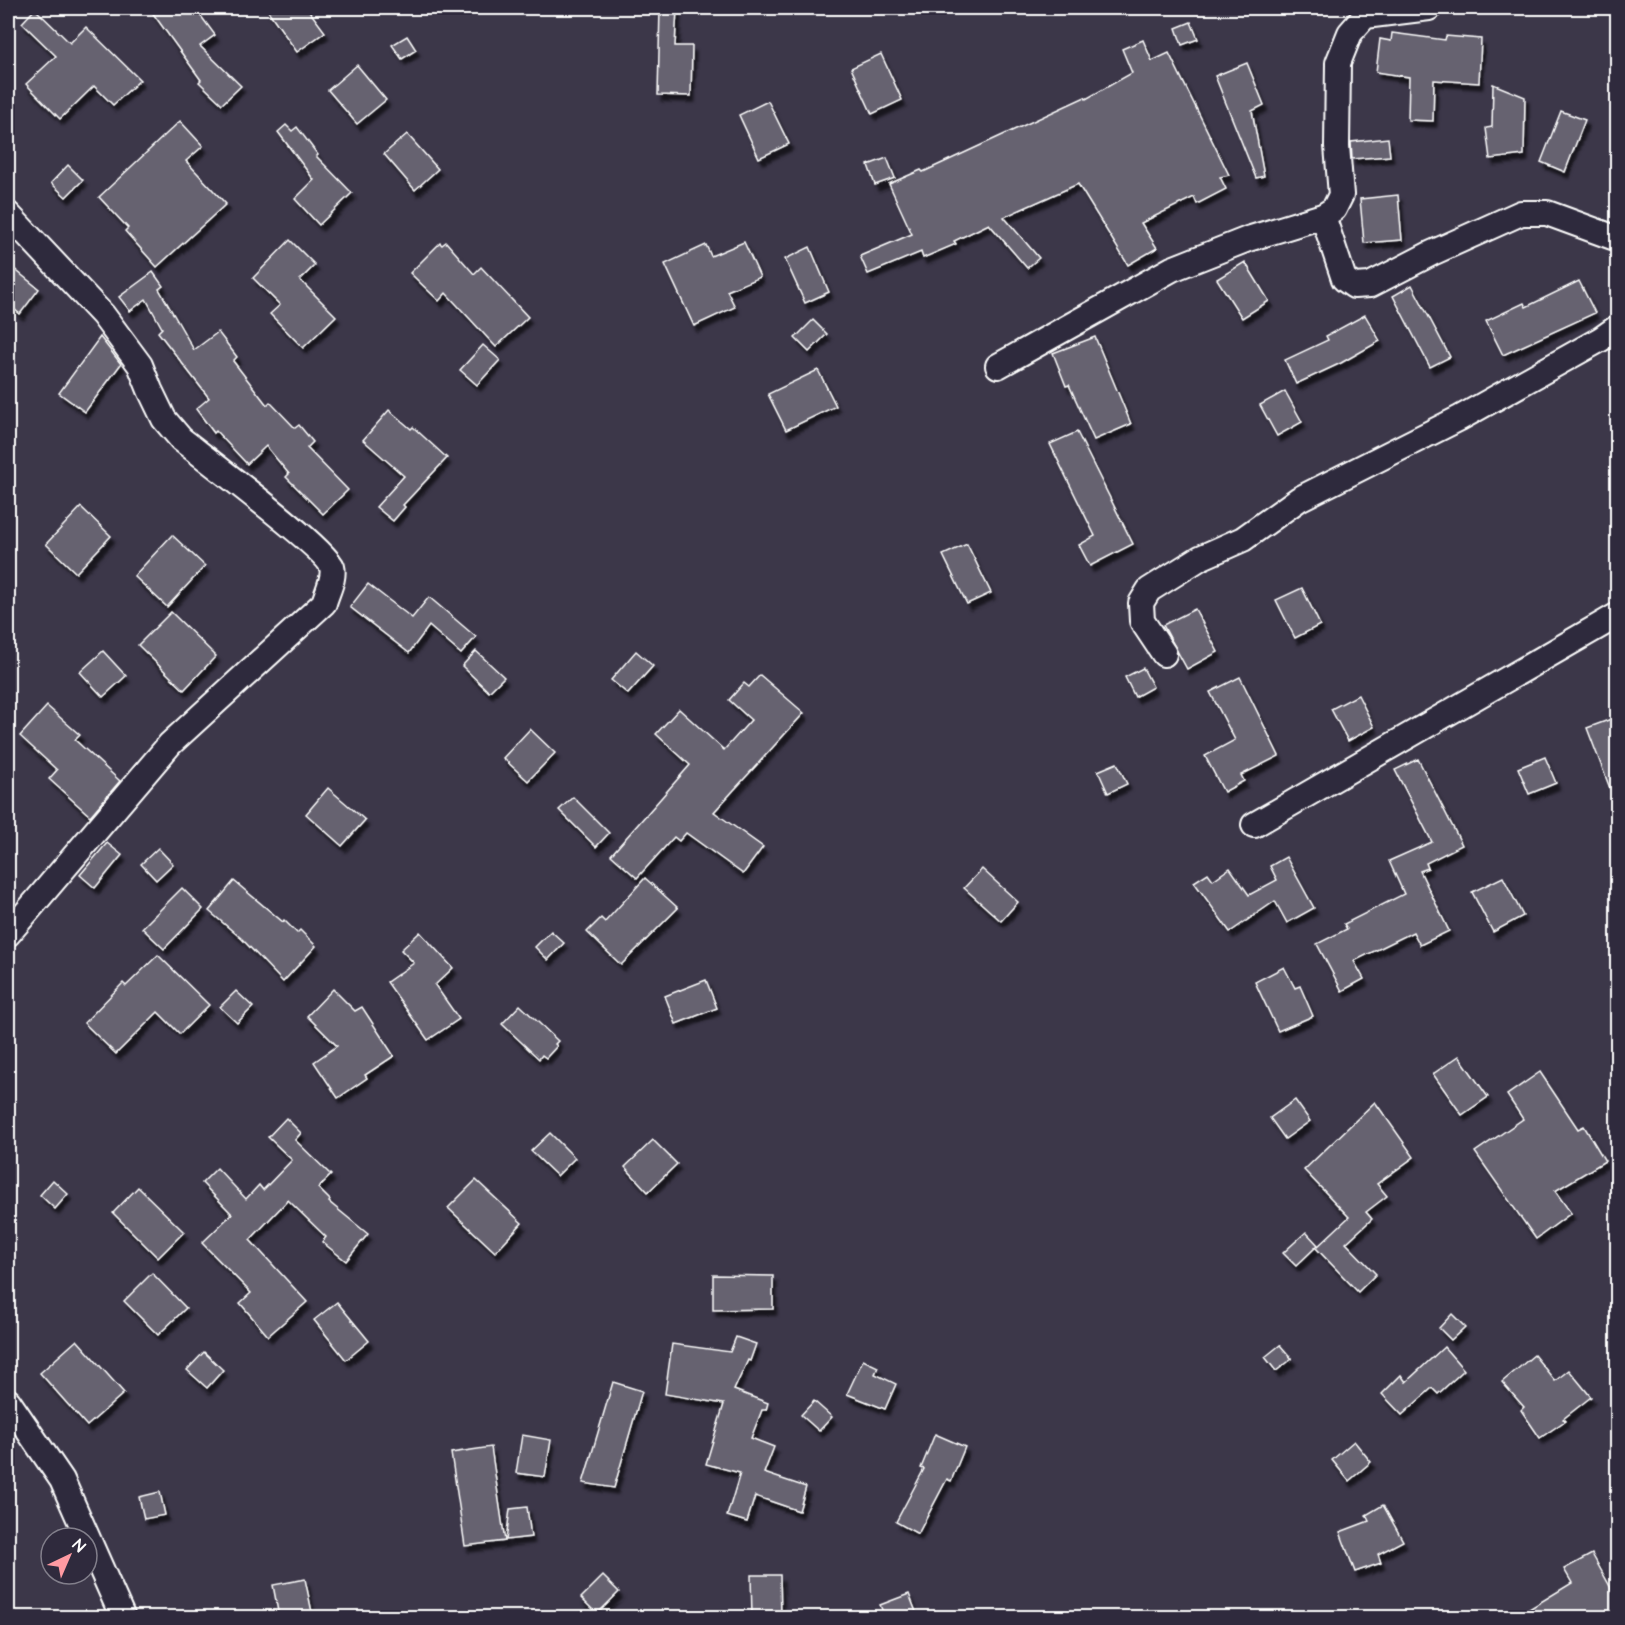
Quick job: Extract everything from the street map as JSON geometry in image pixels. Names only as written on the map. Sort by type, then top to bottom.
[{"type":"street","points":[[998,366],[1172,269],[1248,239],[1323,216],[1334,209],[1341,195],[1337,146],[1338,63],[1350,33],[1365,16],[1429,8]]},
{"type":"street","points":[[1323,216],[1344,279],[1354,286],[1370,285],[1432,253],[1521,213],[1547,213],[1617,239]]},
{"type":"street","points":[[8,214],[103,315],[140,365],[164,419],[181,439],[312,544],[332,566],[333,576],[324,603],[170,744],[8,933]]},
{"type":"street","points":[[1164,654],[1142,621],[1141,603],[1149,590],[1200,558],[1243,539],[1299,499],[1460,418],[1601,339],[1617,327]]},
{"type":"street","points":[[1254,825],[1617,615]]},
{"type":"street","points":[[8,1401],[62,1480],[123,1617]]},
{"type":"building","points":[[149,8],[195,8],[215,35],[200,46],[241,86],[222,104],[199,82],[201,80]]},
{"type":"building","points":[[266,8],[307,8],[325,32],[297,52]]},
{"type":"building","points":[[660,8],[677,8],[675,46],[692,46],[691,96],[658,95]]},
{"type":"building","points":[[35,9],[70,43],[86,27],[140,80],[113,105],[94,86],[60,119],[26,84],[56,56],[22,23]]},
{"type":"building","points":[[1191,22],[1198,39],[1182,45],[1176,28]]},
{"type":"building","points":[[1392,33],[1445,40],[1446,36],[1481,39],[1479,83],[1434,80],[1433,121],[1408,120],[1409,77],[1376,72],[1380,39],[1391,41]]},
{"type":"building","points":[[407,36],[416,50],[402,59],[392,45]]},
{"type":"building","points":[[1143,40],[1152,61],[1169,53],[1229,175],[1220,177],[1226,189],[1197,204],[1194,197],[1141,223],[1157,248],[1128,265],[1078,184],[1004,217],[1039,258],[1027,268],[989,224],[954,241],[956,244],[923,258],[921,252],[868,274],[860,256],[912,234],[889,184],[921,170],[923,172],[1085,97],[1086,99],[1132,73],[1122,49]]},
{"type":"building","points":[[881,54],[902,100],[872,114],[851,68]]},
{"type":"building","points":[[1247,63],[1264,105],[1252,111],[1264,176],[1256,178],[1215,76]]},
{"type":"building","points":[[357,65],[386,100],[357,124],[328,90]]},
{"type":"building","points":[[1493,84],[1525,97],[1524,155],[1490,159],[1486,128],[1492,127]]},
{"type":"building","points":[[768,101],[789,144],[759,158],[739,115]]},
{"type":"building","points":[[1561,111],[1585,120],[1565,172],[1541,162]]},
{"type":"building","points":[[180,121],[203,146],[186,161],[226,204],[157,267],[125,231],[128,228],[99,197]]},
{"type":"building","points":[[286,125],[292,131],[297,127],[318,155],[316,156],[352,193],[319,225],[295,199],[314,180],[278,132]]},
{"type":"building","points":[[407,134],[438,169],[415,190],[384,154]]},
{"type":"building","points":[[1388,138],[1390,156],[1352,159],[1351,142]]},
{"type":"building","points":[[887,158],[895,178],[875,185],[868,165]]},
{"type":"building","points":[[68,165],[83,180],[66,197],[51,183]]},
{"type":"building","points":[[1398,195],[1402,240],[1364,243],[1360,199]]},
{"type":"building","points":[[290,240],[315,265],[300,280],[336,316],[303,348],[270,314],[280,305],[253,278]]},
{"type":"building","points":[[446,242],[474,274],[481,267],[528,317],[496,347],[446,293],[439,301],[410,273],[440,243],[442,245]]},
{"type":"building","points":[[744,242],[760,277],[727,291],[735,307],[694,326],[665,264],[706,245],[711,256]]},
{"type":"building","points":[[810,247],[829,292],[805,303],[785,259]]},
{"type":"building","points":[[1245,262],[1269,301],[1242,318],[1217,279]]},
{"type":"building","points":[[8,264],[39,289],[20,314],[8,304]]},
{"type":"building","points":[[153,272],[163,286],[159,289],[194,350],[218,332],[237,357],[233,361],[267,405],[270,402],[295,428],[299,425],[313,442],[307,448],[348,490],[323,514],[286,477],[289,474],[266,446],[247,464],[216,431],[214,433],[196,409],[209,398],[158,332],[162,328],[146,299],[130,311],[119,297]]},
{"type":"building","points":[[1579,281],[1595,313],[1503,355],[1486,321],[1524,303],[1526,307]]},
{"type":"building","points":[[1412,285],[1450,357],[1430,367],[1393,296]]},
{"type":"building","points":[[1365,315],[1380,341],[1341,363],[1296,384],[1285,360],[1328,340],[1326,336]]},
{"type":"building","points":[[813,320],[827,334],[809,352],[795,338]]},
{"type":"building","points":[[100,337],[121,364],[85,412],[59,393]]},
{"type":"building","points":[[1095,337],[1131,424],[1094,440],[1069,385],[1066,386],[1053,353]]},
{"type":"building","points":[[483,345],[500,360],[477,385],[460,370]]},
{"type":"building","points":[[818,370],[836,406],[786,430],[768,394]]},
{"type":"building","points":[[1285,391],[1302,422],[1277,436],[1260,405]]},
{"type":"building","points":[[389,410],[411,429],[413,427],[447,458],[403,505],[405,507],[393,521],[376,507],[404,476],[363,440]]},
{"type":"building","points":[[1077,432],[1133,544],[1090,566],[1079,545],[1095,536],[1050,444]]},
{"type":"building","points":[[81,507],[111,536],[76,573],[46,544]]},
{"type":"building","points":[[172,535],[205,566],[167,607],[134,576]]},
{"type":"building","points":[[967,544],[991,593],[967,604],[943,555]]},
{"type":"building","points":[[368,584],[412,618],[429,597],[476,637],[461,654],[429,626],[409,653],[350,607]]},
{"type":"building","points":[[1302,588],[1320,625],[1295,638],[1276,600]]},
{"type":"building","points":[[1195,609],[1218,652],[1187,669],[1163,625]]},
{"type":"building","points":[[171,612],[216,656],[184,690],[138,645]]},
{"type":"building","points":[[103,651],[126,676],[103,697],[80,672]]},
{"type":"building","points":[[476,651],[504,677],[489,692],[462,666]]},
{"type":"building","points":[[636,651],[653,666],[628,694],[611,680]]},
{"type":"building","points":[[1143,668],[1153,687],[1135,697],[1125,677]]},
{"type":"building","points":[[760,675],[804,713],[714,812],[763,847],[743,874],[686,833],[679,841],[674,837],[637,878],[611,855],[690,765],[656,734],[679,709],[724,750],[751,720],[729,700],[744,683],[749,687]]},
{"type":"building","points":[[1240,677],[1279,756],[1241,775],[1244,781],[1224,792],[1205,756],[1235,740],[1210,692]]},
{"type":"building","points":[[1358,695],[1374,727],[1348,741],[1331,709]]},
{"type":"building","points":[[47,706],[80,735],[75,740],[120,781],[90,816],[49,779],[57,770],[20,736]]},
{"type":"building","points":[[1614,718],[1617,727],[1616,804],[1587,728]]},
{"type":"building","points":[[530,729],[555,753],[528,781],[503,758]]},
{"type":"building","points":[[1545,757],[1556,783],[1529,794],[1518,768]]},
{"type":"building","points":[[1418,759],[1462,845],[1426,863],[1428,868],[1420,871],[1449,931],[1420,945],[1413,932],[1354,961],[1364,979],[1342,991],[1317,944],[1347,929],[1344,924],[1404,894],[1389,861],[1432,842],[1395,770]]},
{"type":"building","points":[[1117,763],[1127,784],[1108,793],[1098,771]]},
{"type":"building","points":[[328,788],[365,820],[342,846],[306,814]]},
{"type":"building","points":[[573,797],[609,833],[596,847],[559,810]]},
{"type":"building","points":[[107,843],[122,855],[95,888],[80,875]]},
{"type":"building","points":[[158,848],[173,864],[156,880],[141,864]]},
{"type":"building","points":[[1286,857],[1314,908],[1287,923],[1275,901],[1230,932],[1194,882],[1208,873],[1213,880],[1230,868],[1249,895],[1277,880],[1270,866]]},
{"type":"building","points":[[982,869],[1018,902],[1001,921],[964,888]]},
{"type":"building","points":[[1503,877],[1523,916],[1493,932],[1472,892]]},
{"type":"building","points":[[645,878],[678,908],[621,965],[587,932],[601,918],[605,922]]},
{"type":"building","points":[[234,881],[297,933],[300,930],[316,946],[283,982],[242,939],[209,911]]},
{"type":"building","points":[[182,888],[203,909],[164,949],[142,928]]},
{"type":"building","points":[[551,931],[564,943],[548,960],[535,947]]},
{"type":"building","points":[[420,932],[453,968],[435,985],[459,1019],[428,1040],[387,982],[414,963],[401,950]]},
{"type":"building","points":[[158,955],[209,1005],[180,1034],[158,1012],[116,1054],[84,1023],[123,983],[126,986]]},
{"type":"building","points":[[1284,967],[1295,988],[1300,986],[1313,1016],[1278,1031],[1255,982]]},
{"type":"building","points":[[706,980],[717,1008],[676,1024],[665,996]]},
{"type":"building","points":[[333,989],[355,1011],[362,1007],[394,1056],[365,1075],[367,1078],[338,1098],[314,1062],[337,1046],[307,1016]]},
{"type":"building","points":[[236,991],[253,1007],[237,1023],[220,1007]]},
{"type":"building","points":[[520,1005],[558,1041],[555,1044],[557,1046],[546,1058],[542,1055],[539,1059],[502,1024]]},
{"type":"building","points":[[1459,1056],[1488,1097],[1462,1115],[1433,1074]]},
{"type":"building","points":[[1540,1072],[1578,1129],[1584,1126],[1605,1161],[1555,1191],[1571,1213],[1536,1239],[1475,1152],[1523,1119],[1507,1095]]},
{"type":"building","points":[[1295,1100],[1310,1121],[1285,1139],[1270,1118]]},
{"type":"building","points":[[1375,1102],[1414,1157],[1377,1184],[1387,1196],[1366,1212],[1372,1219],[1346,1243],[1376,1274],[1358,1292],[1316,1248],[1349,1217],[1304,1170]]},
{"type":"building","points":[[286,1118],[301,1133],[295,1140],[331,1175],[318,1188],[330,1200],[329,1202],[368,1234],[346,1261],[322,1242],[326,1237],[288,1200],[250,1240],[307,1302],[268,1336],[240,1303],[251,1293],[202,1243],[232,1214],[202,1183],[217,1168],[246,1199],[259,1185],[263,1190],[292,1160],[268,1137]]},
{"type":"building","points":[[550,1133],[575,1158],[557,1176],[531,1151]]},
{"type":"building","points":[[653,1140],[677,1164],[648,1192],[625,1167]]},
{"type":"building","points":[[53,1180],[68,1194],[55,1209],[40,1195]]},
{"type":"building","points":[[476,1180],[522,1223],[495,1252],[448,1208]]},
{"type":"building","points":[[138,1187],[184,1232],[158,1258],[113,1213]]},
{"type":"building","points":[[1306,1232],[1318,1245],[1296,1266],[1283,1253]]},
{"type":"building","points":[[152,1273],[186,1308],[158,1335],[124,1301]]},
{"type":"building","points":[[713,1275],[773,1276],[773,1309],[713,1310]]},
{"type":"building","points":[[337,1302],[369,1341],[346,1360],[314,1320]]},
{"type":"building","points":[[1452,1314],[1465,1327],[1451,1340],[1439,1328]]},
{"type":"building","points":[[736,1337],[756,1344],[750,1361],[748,1360],[734,1390],[768,1403],[766,1410],[762,1410],[751,1438],[774,1447],[764,1473],[806,1487],[799,1511],[755,1496],[747,1522],[727,1516],[740,1473],[706,1464],[724,1404],[665,1394],[672,1344],[730,1352]]},
{"type":"building","points":[[77,1340],[124,1393],[87,1426],[40,1373]]},
{"type":"building","points":[[1280,1345],[1292,1359],[1276,1371],[1265,1357]]},
{"type":"building","points":[[1444,1347],[1464,1370],[1438,1394],[1432,1388],[1402,1415],[1382,1394],[1401,1375],[1406,1382]]},
{"type":"building","points":[[204,1352],[223,1370],[207,1388],[187,1370]]},
{"type":"building","points":[[1534,1355],[1555,1381],[1569,1370],[1591,1397],[1563,1419],[1565,1421],[1540,1438],[1521,1410],[1524,1407],[1502,1382]]},
{"type":"building","points":[[863,1360],[878,1367],[875,1374],[896,1384],[885,1409],[847,1394]]},
{"type":"building","points":[[613,1382],[642,1391],[614,1488],[583,1483]]},
{"type":"building","points":[[814,1401],[832,1417],[819,1431],[801,1415]]},
{"type":"building","points":[[935,1434],[965,1447],[951,1481],[947,1479],[918,1534],[896,1522],[924,1469],[921,1468]]},
{"type":"building","points":[[522,1435],[551,1440],[545,1477],[516,1473]]},
{"type":"building","points":[[1354,1441],[1371,1462],[1349,1481],[1332,1460]]},
{"type":"building","points":[[491,1447],[505,1541],[465,1546],[451,1453]]},
{"type":"building","points":[[160,1492],[165,1515],[144,1519],[139,1497]]},
{"type":"building","points":[[1383,1505],[1403,1541],[1378,1554],[1381,1563],[1355,1572],[1340,1532],[1369,1521],[1366,1515]]},
{"type":"building","points":[[527,1507],[531,1537],[506,1540],[510,1509]]},
{"type":"building","points":[[1592,1554],[1617,1599],[1617,1617],[1516,1617],[1572,1583],[1564,1569]]},
{"type":"building","points":[[751,1575],[780,1575],[781,1617],[752,1617]]},
{"type":"building","points":[[603,1576],[619,1592],[597,1614],[581,1598]]},
{"type":"building","points":[[305,1579],[313,1617],[279,1617],[273,1585]]},
{"type":"building","points":[[909,1594],[918,1617],[885,1617],[880,1605]]}]
